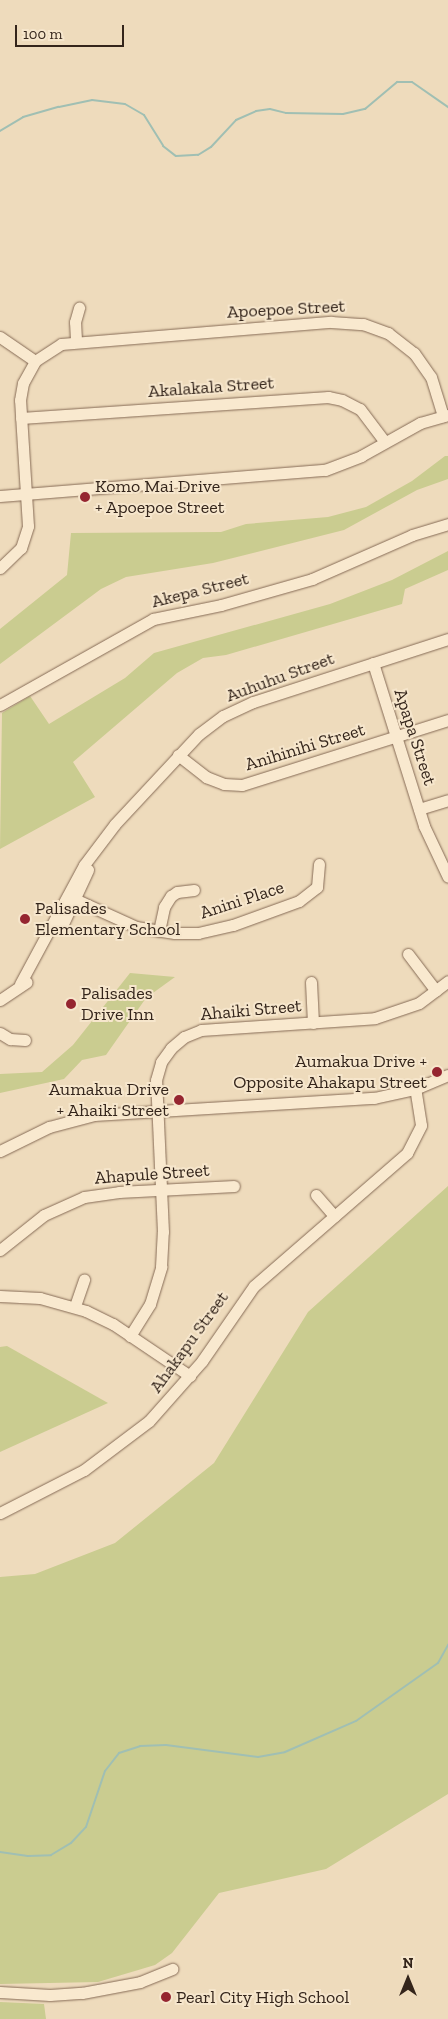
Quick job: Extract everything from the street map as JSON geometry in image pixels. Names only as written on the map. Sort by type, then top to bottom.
[{"type":"street","points":[[76,340],[75,322],[79,308]]},
{"type":"street","points":[[184,320],[184,332]]},
{"type":"street","name":"Apoepoe Street","points":[[0,568],[15,555],[24,541],[28,519],[21,418],[21,390],[35,360],[54,346],[76,340],[344,321],[388,333],[406,345],[426,368],[445,415]]},
{"type":"street","points":[[388,333],[394,322]]},
{"type":"street","points":[[0,337],[35,360]]},
{"type":"street","name":"Akalakala Street","points":[[21,418],[328,397],[342,400],[360,409],[385,442]]},
{"type":"street","points":[[0,496],[300,474],[348,462],[420,423],[445,415]]},
{"type":"street","name":"Akepa Street","points":[[0,705],[153,618],[221,605],[312,579],[412,535],[448,524]]},
{"type":"street","name":"Auhuhu Street","points":[[0,1000],[20,984],[42,950],[92,857],[115,824],[178,754],[212,723],[241,707],[448,639]]},
{"type":"street","name":"Apapa Street","points":[[373,663],[419,809],[448,877]]},
{"type":"street","name":"Anihinihi Street","points":[[178,754],[206,777],[224,784],[242,785],[448,720]]},
{"type":"street","points":[[419,809],[448,800]]},
{"type":"street","name":"Anini Place","points":[[71,898],[125,923],[159,931],[185,934],[215,930],[298,901],[317,887],[319,864]]},
{"type":"street","points":[[159,931],[164,907],[171,896],[177,892],[194,890]]},
{"type":"street","points":[[408,954],[436,991]]},
{"type":"street","name":"Ahaiki Street","points":[[130,1336],[150,1304],[161,1267],[161,1190],[156,1111],[158,1070],[171,1048],[184,1037],[213,1028],[314,1023],[388,1015],[419,1003],[448,981]]},
{"type":"street","points":[[311,982],[314,1023]]},
{"type":"street","points":[[0,1032],[10,1039],[25,1040]]},
{"type":"street","points":[[0,1151],[34,1133],[72,1120],[156,1111],[361,1100],[415,1089],[448,1074]]},
{"type":"street","name":"Ahakapu Street","points":[[0,1513],[84,1470],[118,1447],[149,1421],[190,1376],[254,1286],[414,1144],[422,1117],[415,1089]]},
{"type":"street","name":"Ahapule Street","points":[[0,1250],[37,1219],[74,1201],[104,1193],[234,1186]]},
{"type":"street","points":[[316,1195],[334,1216]]},
{"type":"street","name":"Ahakapu Street","points":[[245,1277],[254,1286]]},
{"type":"street","points":[[75,1306],[84,1280]]},
{"type":"street","points":[[0,1296],[40,1298],[75,1306],[104,1319],[190,1376]]},
{"type":"street","points":[[0,1992],[82,1993],[140,1982],[173,1969]]},
{"type":"green space","points":[[445,456],[448,456],[448,479],[417,490],[344,530],[213,563],[126,577],[101,589],[0,664],[0,629],[67,575],[71,533],[221,532],[246,524],[328,517],[366,507],[412,481]]},
{"type":"green space","points":[[448,551],[448,570],[405,589],[402,604],[226,655],[203,658],[177,673],[73,762],[95,797],[0,849],[2,713],[30,696],[49,724],[125,678],[154,653],[330,604],[392,580]]},
{"type":"green space","points":[[130,973],[175,977],[146,998],[106,1055],[82,1060],[64,1079],[0,1093],[0,1074],[42,1072],[73,1045]]},
{"type":"green space","points":[[448,1186],[448,1794],[326,1869],[219,1893],[172,1953],[155,1965],[98,1982],[0,1984],[0,1577],[35,1574],[115,1543],[214,1463],[308,1312]]},
{"type":"green space","points":[[7,1346],[108,1403],[0,1452],[0,1347]]},
{"type":"green space","points":[[0,2002],[44,2004],[46,2019],[0,2019]]},
{"type":"waterway","points":[[0,131],[23,117],[92,100],[125,104],[144,115],[163,146],[176,156],[198,155],[211,147],[236,120],[256,111],[270,109],[286,113],[343,114],[365,109],[397,82],[412,82],[448,107]]},
{"type":"waterway","points":[[0,1852],[28,1856],[51,1855],[71,1843],[86,1827],[105,1771],[119,1753],[140,1746],[166,1745],[258,1757],[285,1752],[356,1721],[438,1663],[448,1645]]},
{"type":"place","name":"Komo Mai Drive + Apoepoe Street","points":[[85,497]]},
{"type":"place","name":"Palisades Elementary School","points":[[25,919]]},
{"type":"place","name":"Palisades Drive Inn","points":[[71,1004]]},
{"type":"place","name":"Aumakua Drive + Opposite Ahakapu Street","points":[[437,1072]]},
{"type":"place","name":"Aumakua Drive + Ahaiki Street","points":[[179,1100]]},
{"type":"place","name":"Pearl City High School","points":[[166,1997]]}]
